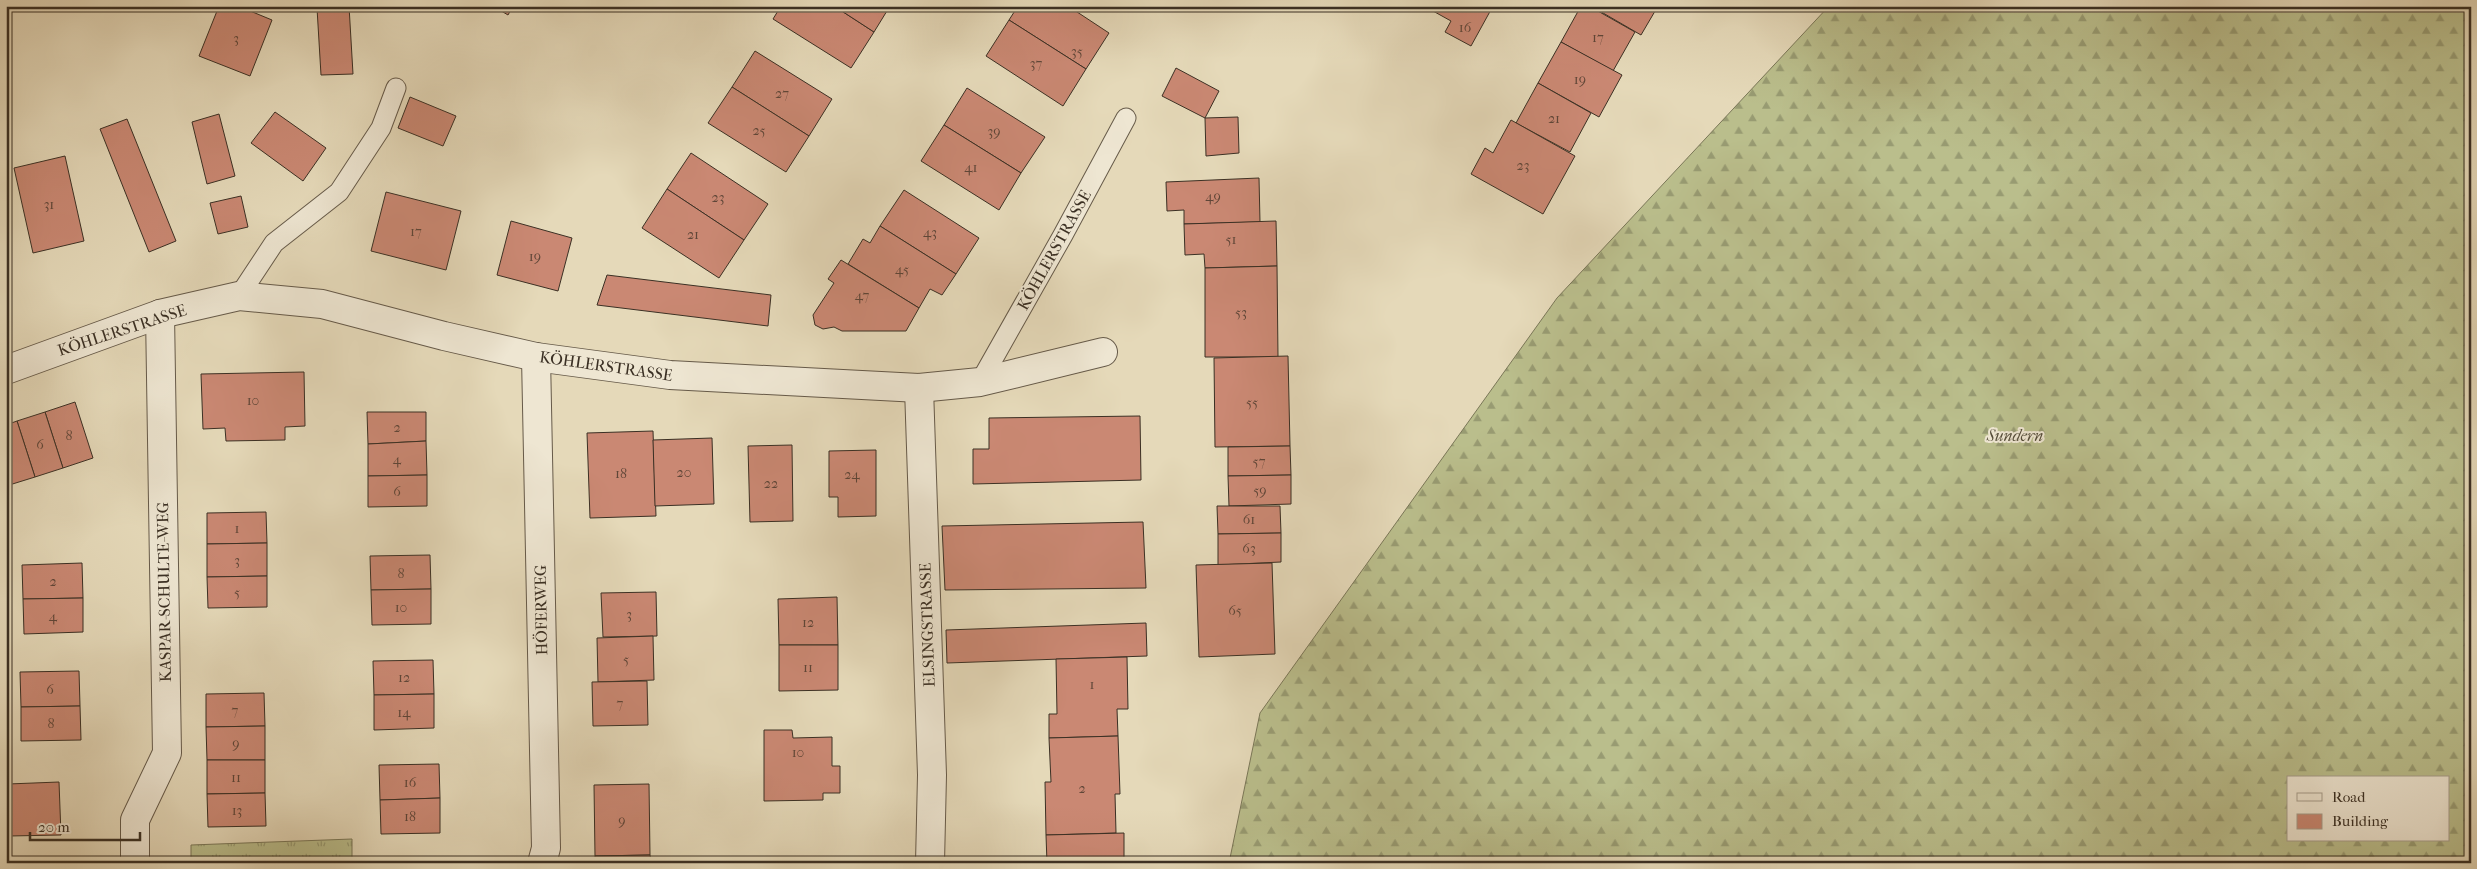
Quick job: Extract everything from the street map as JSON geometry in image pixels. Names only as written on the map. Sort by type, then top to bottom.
[{"type":"street","name":"KÖHLERSTRASSE","points":[[6,370],[160,314],[239,296],[322,304],[444,336],[536,357],[670,375],[919,388],[980,382],[1103,352]]},
{"type":"street","name":"KASPAR-SCHULTE-WEG","points":[[135,863],[135,820],[167,753],[160,314]]},
{"type":"street","name":"HÖFERWEG","points":[[536,357],[546,848],[542,863]]},
{"type":"street","name":"ELSINGSTRASSE","points":[[919,388],[932,775],[930,863]]},
{"type":"lane","points":[[239,296],[274,243],[340,192],[381,128],[396,88]]},
{"type":"lane","name":"KÖHLERSTRASSE","points":[[980,382],[1126,118]]},
{"type":"green space","name":"Sundern","points":[[1829,6],[2471,6],[2471,863],[1229,863],[1260,713],[1557,298]]},
{"type":"green space","points":[[352,839],[352,863],[191,863],[191,845]]},
{"type":"building","points":[[219,6],[238,6],[272,20],[250,76],[199,56]]},
{"type":"building","points":[[349,6],[353,74],[321,75],[317,8]]},
{"type":"building","points":[[493,6],[513,6],[508,15]]},
{"type":"building","points":[[781,6],[834,6],[874,32],[851,68],[773,19]]},
{"type":"building","points":[[834,6],[890,6],[874,32]]},
{"type":"building","points":[[1018,6],[1068,6],[1109,33],[1086,69],[1009,20]]},
{"type":"building","points":[[1424,6],[1493,6],[1471,46],[1445,32],[1451,21]]},
{"type":"building","points":[[1581,6],[1589,6],[1635,32],[1613,71],[1561,42]]},
{"type":"building","points":[[1591,6],[1658,6],[1641,35]]},
{"type":"building","points":[[1009,20],[1086,69],[1063,106],[986,56]]},
{"type":"building","points":[[1561,42],[1622,75],[1599,117],[1538,83]]},
{"type":"building","points":[[755,51],[832,99],[809,136],[732,87]]},
{"type":"building","points":[[1176,68],[1219,91],[1205,118],[1162,96]]},
{"type":"building","points":[[1538,83],[1591,113],[1570,152],[1516,123]]},
{"type":"building","points":[[732,87],[809,136],[786,172],[708,123]]},
{"type":"building","points":[[967,88],[1045,137],[1021,173],[944,125]]},
{"type":"building","points":[[410,97],[456,116],[443,146],[398,128]]},
{"type":"building","points":[[275,112],[326,148],[303,181],[251,143]]},
{"type":"building","points":[[219,114],[235,176],[207,184],[192,122]]},
{"type":"building","points":[[1238,117],[1239,153],[1206,156],[1205,118]]},
{"type":"building","points":[[127,119],[176,241],[149,252],[100,129]]},
{"type":"building","points":[[1511,120],[1575,156],[1543,214],[1471,174],[1485,148],[1493,153]]},
{"type":"building","points":[[944,125],[1021,173],[999,210],[921,161]]},
{"type":"building","points":[[691,153],[768,204],[744,240],[667,189]]},
{"type":"building","points":[[65,156],[84,241],[33,253],[14,168]]},
{"type":"building","points":[[1259,178],[1260,222],[1184,224],[1184,210],[1167,211],[1166,182]]},
{"type":"building","points":[[667,189],[744,240],[719,278],[642,228]]},
{"type":"building","points":[[904,190],[979,238],[956,274],[880,226]]},
{"type":"building","points":[[386,192],[461,211],[446,270],[371,251]]},
{"type":"building","points":[[241,196],[248,227],[218,234],[210,203]]},
{"type":"building","points":[[511,221],[572,238],[558,291],[497,275]]},
{"type":"building","points":[[1276,221],[1277,266],[1205,268],[1204,254],[1185,255],[1184,224]]},
{"type":"building","points":[[880,226],[956,274],[942,295],[930,289],[919,308],[848,264],[863,239],[870,243]]},
{"type":"building","points":[[841,260],[919,308],[906,331],[842,331],[834,327],[823,329],[815,325],[813,315],[834,283],[828,279]]},
{"type":"building","points":[[1277,266],[1278,357],[1205,357],[1205,268]]},
{"type":"building","points":[[607,275],[771,295],[768,326],[597,305]]},
{"type":"building","points":[[1288,356],[1290,446],[1215,447],[1214,358]]},
{"type":"building","points":[[304,372],[305,426],[285,427],[285,440],[226,441],[225,428],[203,429],[201,374]]},
{"type":"building","points":[[75,402],[93,458],[63,468],[45,412]]},
{"type":"building","points":[[45,412],[63,468],[35,477],[17,421]]},
{"type":"building","points":[[367,412],[426,412],[426,441],[368,444]]},
{"type":"building","points":[[1140,416],[1141,480],[973,484],[973,449],[989,449],[989,418]]},
{"type":"building","points":[[17,421],[35,477],[6,486],[6,425]]},
{"type":"building","points":[[653,431],[656,516],[590,518],[587,433]]},
{"type":"building","points":[[712,438],[714,504],[655,506],[653,440]]},
{"type":"building","points":[[426,441],[427,475],[368,476],[368,444]]},
{"type":"building","points":[[792,445],[793,521],[750,522],[748,446]]},
{"type":"building","points":[[1290,446],[1291,475],[1228,476],[1228,447]]},
{"type":"building","points":[[876,450],[876,516],[838,517],[838,497],[829,497],[829,451]]},
{"type":"building","points":[[427,475],[427,506],[368,507],[368,476]]},
{"type":"building","points":[[1291,475],[1291,504],[1229,506],[1228,476]]},
{"type":"building","points":[[1217,506],[1280,506],[1281,533],[1218,534]]},
{"type":"building","points":[[266,512],[267,543],[207,544],[207,513]]},
{"type":"building","points":[[1143,522],[1146,588],[945,590],[942,526]]},
{"type":"building","points":[[1281,533],[1281,562],[1218,565],[1218,534]]},
{"type":"building","points":[[267,543],[267,576],[207,577],[207,544]]},
{"type":"building","points":[[430,555],[431,589],[371,590],[370,556]]},
{"type":"building","points":[[82,563],[83,598],[23,599],[22,565]]},
{"type":"building","points":[[1272,563],[1275,654],[1199,657],[1196,565]]},
{"type":"building","points":[[267,576],[267,607],[208,608],[207,577]]},
{"type":"building","points":[[431,589],[431,624],[372,625],[371,590]]},
{"type":"building","points":[[656,592],[657,636],[603,637],[601,593]]},
{"type":"building","points":[[837,597],[838,645],[779,645],[778,599]]},
{"type":"building","points":[[83,598],[83,632],[24,634],[23,599]]},
{"type":"building","points":[[1146,623],[1147,656],[947,663],[946,630]]},
{"type":"building","points":[[653,636],[654,680],[598,682],[597,638]]},
{"type":"building","points":[[779,645],[838,645],[838,690],[779,691]]},
{"type":"building","points":[[1127,657],[1128,709],[1117,709],[1118,736],[1049,738],[1049,714],[1057,714],[1056,659]]},
{"type":"building","points":[[433,660],[434,694],[374,695],[373,661]]},
{"type":"building","points":[[79,671],[80,706],[21,707],[20,672]]},
{"type":"building","points":[[647,681],[648,725],[593,726],[592,682]]},
{"type":"building","points":[[264,693],[265,726],[206,727],[206,694]]},
{"type":"building","points":[[434,694],[434,728],[374,730],[374,695]]},
{"type":"building","points":[[80,706],[81,740],[21,741],[21,707]]},
{"type":"building","points":[[265,726],[265,760],[207,760],[206,727]]},
{"type":"building","points":[[764,730],[792,730],[793,738],[832,737],[832,766],[840,766],[840,793],[823,793],[823,800],[764,801]]},
{"type":"building","points":[[1118,736],[1120,794],[1115,794],[1116,833],[1046,835],[1045,782],[1051,782],[1049,738]]},
{"type":"building","points":[[207,760],[265,760],[265,793],[207,794]]},
{"type":"building","points":[[439,764],[440,798],[380,800],[379,765]]},
{"type":"building","points":[[59,782],[61,835],[9,836],[8,784]]},
{"type":"building","points":[[649,784],[650,855],[595,856],[594,785]]},
{"type":"building","points":[[265,793],[266,826],[208,827],[207,794]]},
{"type":"building","points":[[440,798],[440,833],[381,834],[380,800]]},
{"type":"building","points":[[1124,833],[1124,863],[1047,863],[1046,835]]},
{"type":"building","points":[[650,855],[651,863],[595,863],[595,856]]}]
